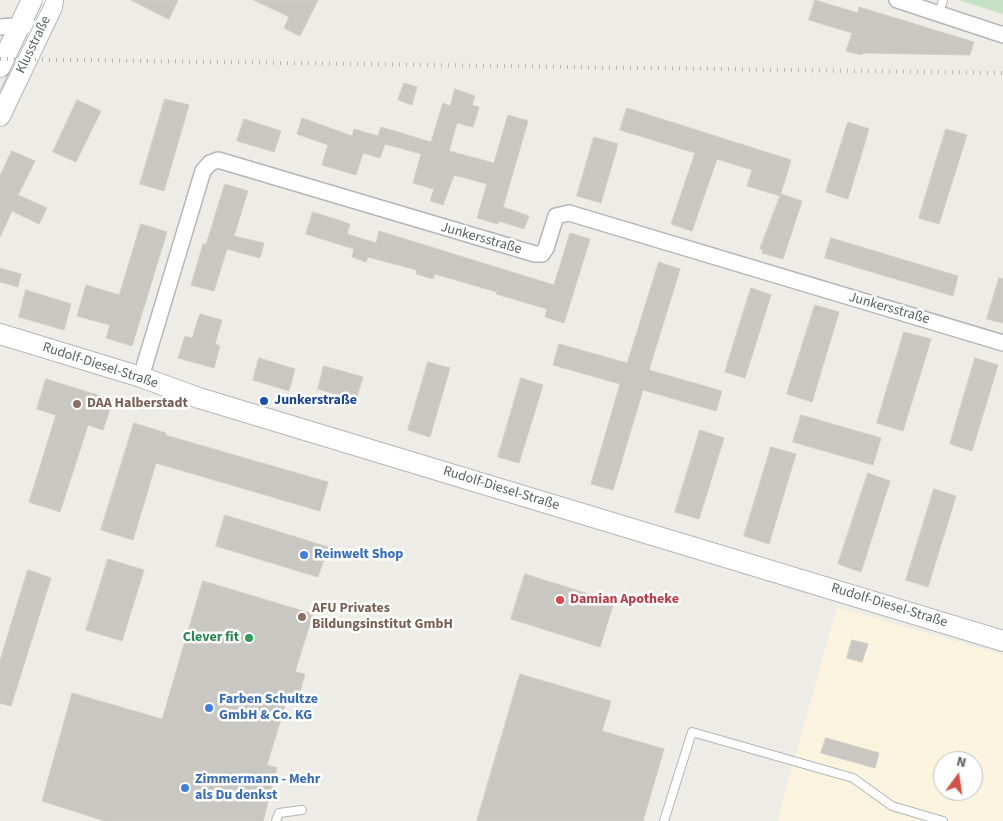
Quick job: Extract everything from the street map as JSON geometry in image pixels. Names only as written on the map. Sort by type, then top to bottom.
[{"type":"street","name":"Klusstraße","points":[[0,66],[9,27],[32,0]]},
{"type":"street","name":"Klusstraße","points":[[0,116],[52,7],[53,0]]},
{"type":"street","points":[[897,0],[942,7],[1003,35]]},
{"type":"street","points":[[9,27],[45,22]]},
{"type":"street","name":"Junkersstraße","points":[[141,377],[203,171],[210,163],[218,160],[535,254],[542,254],[546,248],[556,216],[569,214],[1003,343]]},
{"type":"street","name":"Rudolf-Diesel-Straße","points":[[0,334],[141,377],[199,398],[1003,641]]},
{"type":"lane","points":[[664,821],[692,732],[853,778],[892,806],[943,821]]},
{"type":"lane","points":[[276,821],[279,813],[302,810]]},
{"type":"shaded area","points":[[837,607],[1003,655],[1003,821],[777,821]]},
{"type":"green space","points":[[958,0],[1003,0],[1003,14]]},
{"type":"building","points":[[131,0],[178,0],[169,19]]},
{"type":"building","points":[[254,0],[318,0],[300,36],[284,28],[289,17]]},
{"type":"building","points":[[815,0],[858,13],[859,7],[974,42],[970,55],[863,53],[862,55],[846,51],[852,33],[809,20]]},
{"type":"building","points":[[404,83],[417,87],[412,105],[398,100]]},
{"type":"building","points":[[455,89],[475,96],[472,105],[479,107],[473,127],[457,123],[449,151],[494,163],[508,115],[528,121],[503,207],[529,216],[524,229],[499,221],[498,224],[477,218],[487,184],[454,175],[443,205],[430,201],[434,189],[413,183],[421,154],[385,144],[380,158],[363,153],[356,175],[322,165],[328,145],[297,134],[302,118],[352,136],[354,129],[378,136],[381,127],[431,142],[443,103],[450,106]]},
{"type":"building","points":[[165,99],[189,105],[164,191],[140,184]]},
{"type":"building","points":[[77,100],[101,111],[76,162],[53,152]]},
{"type":"building","points":[[627,108],[791,160],[780,196],[747,186],[752,170],[717,159],[692,231],[671,224],[695,153],[620,130]]},
{"type":"building","points":[[244,119],[281,131],[274,152],[237,141]]},
{"type":"building","points":[[848,122],[869,129],[848,199],[826,192]]},
{"type":"building","points":[[946,129],[967,135],[939,224],[919,218]]},
{"type":"building","points":[[594,137],[618,144],[601,203],[577,196]]},
{"type":"building","points":[[12,151],[35,161],[18,195],[47,208],[39,224],[12,211],[0,237],[0,176]]},
{"type":"building","points":[[225,184],[248,191],[234,236],[264,243],[260,258],[227,249],[214,291],[191,285],[203,244],[206,244]]},
{"type":"building","points":[[781,194],[802,201],[783,259],[762,253],[763,250],[760,249]]},
{"type":"building","points":[[313,212],[350,224],[347,234],[376,243],[379,231],[554,285],[570,233],[590,239],[564,323],[545,317],[547,309],[496,294],[497,292],[435,274],[433,279],[416,274],[417,270],[368,257],[366,262],[352,257],[354,249],[306,234]]},
{"type":"building","points":[[141,224],[167,232],[132,346],[106,338],[110,325],[77,316],[86,285],[119,295]]},
{"type":"building","points":[[831,238],[958,276],[953,296],[825,258]]},
{"type":"building","points":[[659,262],[680,269],[649,370],[722,391],[716,411],[643,390],[613,490],[591,484],[620,384],[553,365],[559,344],[627,363]]},
{"type":"building","points":[[0,268],[21,274],[18,287],[0,282]]},
{"type":"building","points":[[999,278],[1003,279],[1003,323],[987,319]]},
{"type":"building","points":[[751,288],[771,295],[745,378],[725,372]]},
{"type":"building","points":[[26,290],[71,304],[64,330],[19,317]]},
{"type":"building","points":[[815,305],[839,312],[812,402],[787,394]]},
{"type":"building","points":[[200,314],[222,320],[215,344],[220,346],[214,368],[178,358],[185,336],[192,338]]},
{"type":"building","points":[[904,332],[931,339],[903,431],[877,423]]},
{"type":"building","points":[[259,358],[295,369],[289,391],[253,380]]},
{"type":"building","points":[[975,358],[998,365],[972,451],[950,444]]},
{"type":"building","points":[[428,362],[450,368],[430,437],[408,430]]},
{"type":"building","points":[[324,366],[363,377],[356,400],[318,389]]},
{"type":"building","points":[[521,378],[543,385],[519,463],[498,457]]},
{"type":"building","points":[[46,379],[113,400],[103,430],[88,425],[60,512],[29,502],[56,415],[37,409]]},
{"type":"building","points":[[801,415],[881,438],[873,465],[793,442]]},
{"type":"building","points":[[134,423],[166,433],[165,435],[328,482],[320,511],[156,463],[133,540],[101,530]]},
{"type":"building","points":[[700,430],[724,438],[699,519],[675,512]]},
{"type":"building","points":[[771,447],[796,454],[769,544],[744,536]]},
{"type":"building","points":[[868,473],[890,481],[861,572],[838,564]]},
{"type":"building","points":[[934,489],[956,496],[928,587],[906,580]]},
{"type":"building","points":[[225,515],[328,547],[318,577],[216,546]]},
{"type":"building","points":[[108,559],[144,570],[122,641],[86,630]]},
{"type":"building","points":[[28,570],[51,578],[11,706],[0,703],[0,661]]},
{"type":"building","points":[[525,574],[614,602],[600,647],[511,619]]},
{"type":"building","points":[[203,581],[313,614],[295,672],[305,674],[299,695],[289,692],[267,765],[277,768],[263,821],[105,821],[42,801],[72,693],[162,719]]},
{"type":"building","points":[[852,640],[868,644],[862,662],[847,658]]},
{"type":"building","points":[[520,674],[611,701],[602,731],[664,749],[643,821],[477,821]]},
{"type":"building","points":[[826,738],[879,753],[875,768],[821,753]]},
{"type":"tram line","points":[[0,94],[46,0]]},
{"type":"railway","points":[[0,59],[1003,73]]},
{"type":"place","name":"Junkerstraße","points":[[264,401]]},
{"type":"place","name":"DAA Halberstadt","points":[[77,404]]},
{"type":"place","name":"Reinwelt Shop","points":[[304,555]]},
{"type":"place","name":"Damian Apotheke","points":[[560,600]]},
{"type":"place","name":"AFU Privates Bildungsinstitut GmbH","points":[[302,617]]},
{"type":"place","name":"Clever fit","points":[[249,638]]},
{"type":"place","name":"Farben Schultze GmbH & Co. KG","points":[[209,708]]},
{"type":"place","name":"Zimmermann - Mehr als Du denkst","points":[[185,788]]}]
